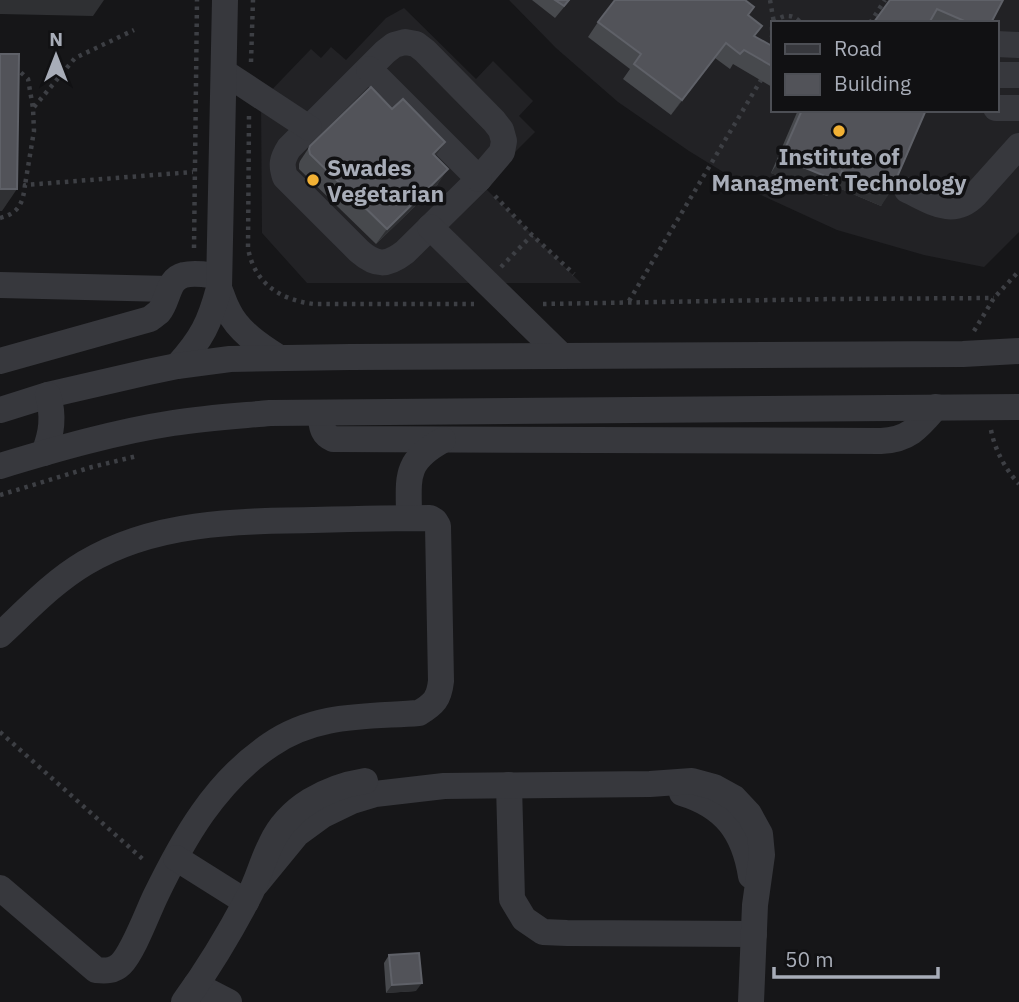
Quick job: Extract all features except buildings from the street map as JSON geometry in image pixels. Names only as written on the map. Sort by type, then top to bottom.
[{"type":"street","points":[[177,366],[205,331],[213,311],[219,281],[225,0]]},
{"type":"street","points":[[405,42],[416,44],[501,130],[504,141],[502,152],[430,227],[395,260],[382,263],[369,260],[285,177],[282,167],[283,157],[289,148],[369,69],[394,45],[405,42]]},
{"type":"street","points":[[998,44],[1019,45]]},
{"type":"street","points":[[369,69],[479,178]]},
{"type":"street","points":[[224,72],[309,128]]},
{"type":"street","points":[[998,75],[1019,75]]},
{"type":"street","points":[[998,108],[1019,108]]},
{"type":"street","points":[[907,190],[948,208],[958,207],[968,203],[1019,146]]},
{"type":"street","points":[[430,227],[562,356]]},
{"type":"street","points":[[0,361],[150,319],[158,313],[169,289],[179,277],[186,274],[219,281]]},
{"type":"street","points":[[219,281],[228,311],[259,345],[278,358]]},
{"type":"street","points":[[0,285],[169,289]]},
{"type":"street","points":[[0,305],[62,286]]},
{"type":"street","points":[[0,410],[48,395],[177,366],[230,359],[963,354],[1019,351]]},
{"type":"street","points":[[44,453],[51,430],[48,395]]},
{"type":"street","points":[[320,413],[322,430],[333,439],[892,441],[912,432],[936,407]]},
{"type":"street","points":[[0,467],[44,453],[170,424],[270,414],[1019,407]]},
{"type":"street","points":[[377,440],[395,455],[409,474]]},
{"type":"street","points":[[409,519],[409,474],[423,454],[443,440]]},
{"type":"street","points":[[0,635],[56,583],[86,562],[151,536],[185,528],[241,522],[430,519],[438,526],[441,681],[439,694],[431,706],[419,713],[322,721],[295,730],[270,745],[227,781],[210,800],[170,869],[120,966],[109,971],[96,970],[0,888]]},
{"type":"street","points":[[229,1002],[190,993],[251,893],[273,840],[304,804],[325,792],[347,784],[391,780],[443,786],[650,784],[692,781],[714,787],[734,798],[749,814],[760,834],[762,855],[755,905],[751,1002]]},
{"type":"street","points":[[509,785],[512,899],[524,919],[543,932],[754,934]]},
{"type":"street","points":[[170,869],[251,893]]},
{"type":"path","points":[[253,0],[248,248],[253,268],[259,277],[287,299],[314,304],[509,304],[994,298]]},
{"type":"path","points":[[771,0],[773,21]]},
{"type":"path","points":[[871,21],[885,0]]},
{"type":"path","points":[[776,21],[785,15],[798,21]]},
{"type":"path","points":[[33,108],[75,58],[134,30]]},
{"type":"path","points":[[0,218],[9,215],[23,203],[34,131],[28,79],[18,69],[9,67]]},
{"type":"path","points":[[629,302],[761,80]]},
{"type":"path","points":[[25,185],[249,169]]},
{"type":"path","points":[[479,178],[532,235],[574,274]]},
{"type":"path","points":[[486,282],[532,235]]},
{"type":"path","points":[[963,354],[994,298],[1019,271]]},
{"type":"path","points":[[977,407],[977,426],[990,427],[994,443],[1010,475],[1019,484]]},
{"type":"path","points":[[0,495],[143,455]]},
{"type":"path","points":[[0,732],[170,869]]},
{"type":"shaded area","name":"Institute of Managment Technology","points":[[509,0],[1019,0],[1019,232],[984,267],[924,255],[837,230],[759,194],[689,151],[618,102],[556,48]]},
{"type":"shaded area","points":[[404,8],[476,79],[493,61],[533,101],[519,116],[535,132],[482,185],[581,283],[307,283],[262,233],[261,101],[311,49],[321,58],[331,47],[346,60],[386,18]]},
{"type":"place","name":"Institute of Managment Technology","points":[[839,131]]},
{"type":"place","name":"Swades Vegetarian","points":[[313,180]]}]
